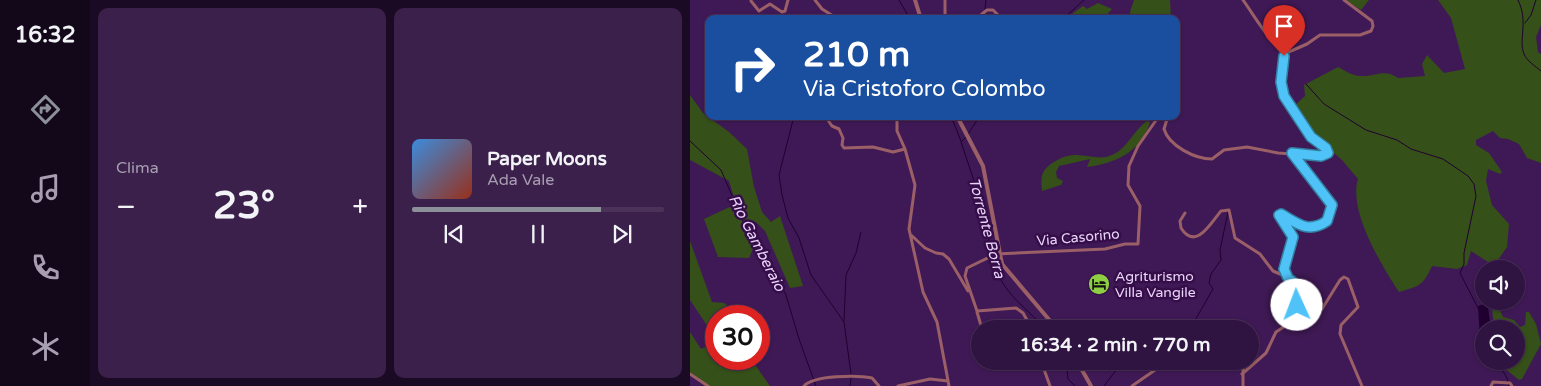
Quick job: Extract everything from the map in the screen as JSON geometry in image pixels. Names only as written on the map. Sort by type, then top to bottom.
[{"type":"street","points":[[750,1],[760,11],[769,4],[782,12],[785,11],[788,0]]},
{"type":"street","points":[[815,0],[822,10],[831,15]]},
{"type":"street","points":[[915,0],[921,15]]},
{"type":"street","points":[[945,0],[945,15]]},
{"type":"street","points":[[1243,0],[1266,30],[1271,42],[1284,54]]},
{"type":"street","points":[[1284,54],[1307,44],[1320,35],[1360,35],[1371,31],[1373,26],[1372,20],[1344,0]]},
{"type":"street","points":[[981,15],[987,10],[994,10],[998,15]]},
{"type":"street","points":[[1167,120],[1164,129],[1170,141],[1198,156],[1212,159],[1224,150],[1247,147],[1321,156],[1328,153],[1326,148],[1311,137],[1284,96],[1281,82],[1284,54]]},
{"type":"street","points":[[828,120],[832,126],[839,129],[843,138],[842,146],[844,148],[873,147],[893,152],[905,149]]},
{"type":"street","points":[[897,120],[897,131],[905,149],[915,185],[909,226],[910,235],[923,292],[936,322],[949,386]]},
{"type":"street","points":[[959,120],[983,166],[997,254],[1007,271],[1049,320]]},
{"type":"street","name":"Via Casorino","points":[[997,254],[1105,249],[1124,244],[1138,244],[1140,206],[1130,190],[1128,173],[1138,146],[1156,120]]},
{"type":"street","points":[[1288,278],[1284,273],[1284,265],[1293,237],[1279,215],[1281,214],[1290,222],[1316,226],[1327,221],[1332,205],[1292,153]]},
{"type":"street","points":[[1185,213],[1180,221],[1181,228],[1189,236],[1195,236],[1208,231],[1221,211],[1228,210],[1235,238],[1260,254],[1273,271],[1301,287],[1303,292],[1295,313],[1288,324],[1276,332],[1266,353],[1242,374]]},
{"type":"street","points":[[910,235],[926,248],[943,254],[949,259],[970,296],[980,320]]},
{"type":"street","points":[[970,296],[965,276],[967,268],[997,254]]},
{"type":"street","points":[[1295,313],[1297,320],[1303,321],[1322,309],[1340,280],[1344,277],[1348,279],[1358,307],[1341,325],[1340,334],[1362,386]]},
{"type":"street","points":[[977,311],[1016,308],[1023,313],[1027,320]]},
{"type":"street","points":[[1044,370],[1050,386]]},
{"type":"street","points":[[1082,370],[1091,386]]},
{"type":"street","points":[[1132,386],[1155,370]]},
{"type":"street","points":[[1242,370],[1243,386]]},
{"type":"street","points":[[690,374],[708,386]]},
{"type":"street","points":[[804,386],[816,380],[855,376],[872,378],[879,386]]},
{"type":"street","points":[[898,386],[921,380],[948,381]]},
{"type":"street","points":[[1491,386],[1493,382],[1497,381],[1510,383],[1512,386]]},
{"type":"green space","points":[[1134,0],[1170,0],[1171,15],[1130,15]]},
{"type":"green space","points":[[1346,0],[1369,0],[1361,10]]},
{"type":"green space","points":[[1438,0],[1541,0],[1541,25],[1536,37],[1538,52],[1541,54],[1541,163],[1527,158],[1519,144],[1500,138],[1493,131],[1476,140],[1476,145],[1489,153],[1502,172],[1500,174],[1488,169],[1486,181],[1492,205],[1509,224],[1507,247],[1498,260],[1485,260],[1471,251],[1467,265],[1457,269],[1432,266],[1426,278],[1420,284],[1399,292],[1368,238],[1362,222],[1356,192],[1358,179],[1342,160],[1314,136],[1294,106],[1305,96],[1304,85],[1338,67],[1357,76],[1384,73],[1398,78],[1425,76],[1422,64],[1427,55],[1444,73],[1465,69],[1451,18]]},
{"type":"green space","points":[[1098,3],[1112,9],[1107,15],[1071,15],[1083,6],[1087,9]]},
{"type":"green space","points":[[690,95],[705,114],[705,120],[713,120],[747,149],[754,187],[762,212],[771,222],[780,216],[803,286],[790,288],[765,231],[756,222],[748,221],[757,240],[749,258],[718,257],[704,219],[736,204],[729,181],[690,160]]},
{"type":"green space","points":[[1147,121],[1150,122],[1146,132],[1134,148],[1126,154],[1108,162],[1087,167],[1090,159],[1059,166],[1056,172],[1057,178],[1063,181],[1061,185],[1042,191],[1042,176],[1051,164],[1069,156],[1107,157],[1114,154]]},
{"type":"green space","points":[[690,241],[712,302],[726,305],[705,305],[705,322],[690,300]]},
{"type":"green space","points":[[1492,310],[1500,310],[1503,317],[1514,320],[1493,320]]},
{"type":"green space","points":[[1526,312],[1529,312],[1536,324],[1541,344],[1522,379],[1519,380],[1506,370],[1525,370],[1525,325]]},
{"type":"green space","points":[[690,332],[701,349],[705,347],[705,370],[759,370],[770,386],[705,386],[690,375]]},
{"type":"shaded area","points":[[1478,310],[1488,310],[1490,320],[1479,320]]},
{"type":"waterway","points":[[899,0],[908,15]]},
{"type":"waterway","name":"Torrente Borra","points":[[985,9],[986,0]]},
{"type":"waterway","points":[[1067,15],[1084,0]]},
{"type":"waterway","points":[[1518,0],[1523,16],[1522,49],[1525,57],[1541,71]]},
{"type":"waterway","points":[[1525,23],[1531,15],[1536,0]]},
{"type":"waterway","points":[[1306,84],[1324,104],[1366,130],[1397,140],[1411,149],[1443,159],[1468,176],[1474,184],[1476,196],[1464,253],[1464,264],[1460,273],[1475,302]]},
{"type":"waterway","points":[[793,120],[779,175],[782,195],[788,218],[799,238],[811,275],[844,322],[851,374]]},
{"type":"waterway","points":[[953,120],[961,141]]},
{"type":"waterway","name":"Torrente Borra","points":[[968,134],[977,120]]},
{"type":"waterway","name":"Torrente Borra","points":[[966,137],[961,142],[984,205],[991,254]]},
{"type":"waterway","name":"Rio Gamberaio","points":[[690,141],[721,170],[746,228],[786,295],[816,386]]},
{"type":"waterway","points":[[1195,320],[1213,289],[1209,283],[1211,274],[1221,260],[1220,250],[1228,212]]},
{"type":"waterway","points":[[844,321],[846,275],[856,253],[861,232]]},
{"type":"waterway","name":"Torrente Borra","points":[[992,258],[996,270],[1007,289],[1037,320]]},
{"type":"waterway","name":"Torrente Borra","points":[[1067,370],[1068,379],[1075,386]]},
{"type":"waterway","points":[[1104,386],[1116,370]]},
{"type":"waterway","points":[[1502,370],[1509,386]]},
{"type":"waterway","points":[[850,386],[851,378]]},
{"type":"place","name":"Agriturismo Villa Vangile","points":[[1099,284]]},
{"type":"route","points":[[1284,56],[1281,82],[1284,96],[1311,137],[1326,148],[1328,153],[1325,156],[1321,156],[1292,153],[1332,205],[1327,221],[1316,226],[1310,227],[1290,222],[1281,214],[1278,216],[1293,237],[1284,265],[1284,273],[1303,290],[1297,305]]}]
